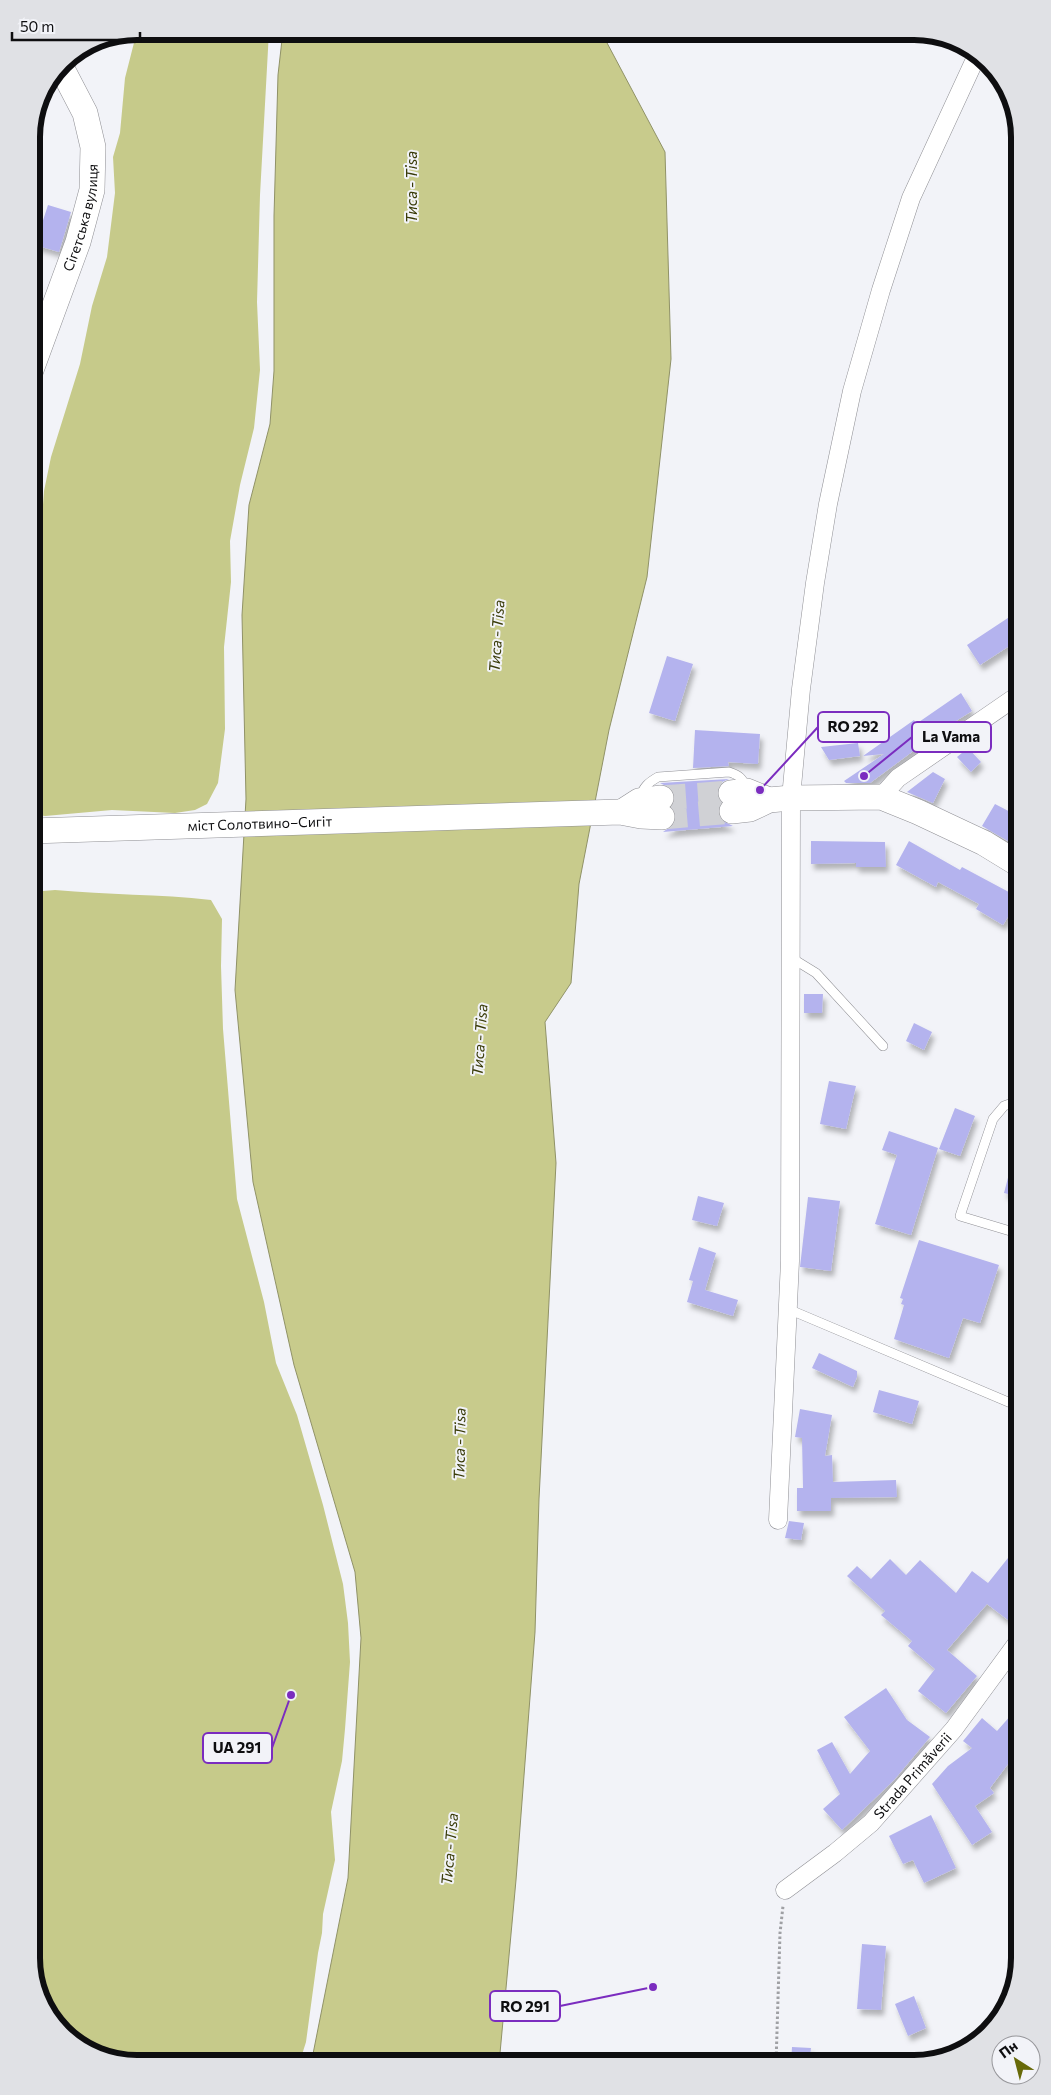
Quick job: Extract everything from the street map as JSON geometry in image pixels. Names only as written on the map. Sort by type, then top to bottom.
[{"type":"street","points":[[778,1520],[788,1309],[792,1161],[790,957],[754,799],[801,689],[828,504],[852,392],[881,290],[911,198],[974,61]]},
{"type":"street","name":"Сігетська вулиця","points":[[40,345],[78,242],[92,190],[93,148],[85,114],[64,73]]},
{"type":"street","points":[[881,797],[898,778],[1011,700]]},
{"type":"street","points":[[754,799],[881,797],[984,843],[1011,860]]},
{"type":"street","name":"міст Солотвино–Сигіт","points":[[40,831],[489,816],[637,808]]},
{"type":"street","name":"Strada Primăverii","points":[[785,1890],[872,1823],[954,1729],[1011,1652]]},
{"type":"lane","points":[[637,808],[642,791],[649,782],[658,777],[729,772],[738,774],[754,799]]},
{"type":"lane","points":[[790,957],[816,973],[883,1046]]},
{"type":"lane","points":[[1011,1103],[1004,1106],[993,1119],[960,1216],[1011,1231]]},
{"type":"lane","points":[[788,1309],[1011,1403]]},
{"type":"path","points":[[776,2055],[780,1933],[785,1890]]},
{"type":"shaded area","points":[[135,40],[269,40],[260,195],[257,302],[260,370],[254,428],[240,485],[230,541],[231,582],[224,647],[225,729],[218,783],[207,804],[195,810],[175,813],[112,810],[45,816],[40,815],[40,545],[44,491],[51,457],[80,364],[92,306],[107,257],[115,193],[113,157],[120,133],[125,78]]},
{"type":"shaded area","points":[[55,890],[211,900],[222,919],[223,1029],[237,1199],[264,1302],[276,1363],[297,1415],[323,1505],[343,1584],[348,1623],[350,1662],[345,1729],[342,1761],[331,1812],[335,1860],[323,1914],[322,1933],[306,2042],[302,2055],[131,2055],[106,2050],[83,2039],[68,2027],[53,2006],[43,1983],[40,1958],[40,891]]},
{"type":"water","name":"Тиса - Tisa","points":[[282,40],[606,40],[665,152],[671,359],[647,577],[609,730],[579,884],[571,983],[545,1022],[556,1163],[539,1499],[535,1632],[516,1880],[500,2055],[313,2055],[348,1878],[361,1638],[355,1572],[294,1365],[253,1182],[235,990],[246,799],[242,615],[249,505],[270,424],[274,371],[274,216],[278,75]]},
{"type":"building","points":[[48,205],[71,212],[59,252],[40,246],[40,230]]},
{"type":"building","points":[[1011,616],[1011,645],[980,665],[967,645]]},
{"type":"building","points":[[667,656],[693,664],[675,721],[649,713]]},
{"type":"building","points":[[961,693],[972,711],[943,729],[870,783],[846,783],[844,781],[884,754],[863,756],[914,720],[916,724]]},
{"type":"building","points":[[695,730],[760,734],[758,764],[728,762],[729,766],[693,768]]},
{"type":"building","points":[[858,743],[860,756],[829,760],[821,747]]},
{"type":"building","points":[[968,748],[981,762],[971,772],[957,757]]},
{"type":"building","points":[[933,772],[945,779],[933,803],[907,792]]},
{"type":"building","points":[[729,779],[722,782],[718,788],[717,795],[721,803],[718,812],[721,820],[733,826],[663,832],[674,824],[676,817],[672,807],[675,797],[672,789],[660,783]]},
{"type":"building","points":[[995,804],[1011,812],[1011,836],[1008,841],[982,826]]},
{"type":"building","points":[[811,841],[885,842],[886,867],[856,867],[856,863],[811,864]]},
{"type":"building","points":[[909,841],[960,870],[962,867],[1011,893],[1011,912],[1003,925],[976,909],[979,904],[938,882],[936,887],[896,865]]},
{"type":"building","points":[[804,994],[823,994],[822,1013],[804,1013]]},
{"type":"building","points":[[914,1023],[932,1032],[924,1050],[906,1041]]},
{"type":"building","points":[[829,1081],[856,1086],[846,1129],[820,1124]]},
{"type":"building","points":[[955,1108],[975,1116],[960,1156],[939,1149]]},
{"type":"building","points":[[889,1131],[938,1148],[911,1235],[875,1224],[897,1155],[882,1150]]},
{"type":"building","points":[[1011,1166],[1011,1195],[1004,1193]]},
{"type":"building","points":[[698,1196],[724,1203],[717,1226],[692,1220]]},
{"type":"building","points":[[808,1197],[840,1201],[831,1271],[800,1267]]},
{"type":"building","points":[[919,1240],[999,1265],[980,1323],[963,1318],[949,1358],[894,1339],[904,1305],[901,1304],[903,1299],[900,1298]]},
{"type":"building","points":[[699,1247],[716,1253],[705,1290],[738,1300],[733,1316],[687,1302],[693,1281],[689,1280]]},
{"type":"building","points":[[819,1353],[857,1371],[853,1387],[812,1368]]},
{"type":"building","points":[[879,1390],[919,1401],[912,1424],[873,1412]]},
{"type":"building","points":[[800,1409],[832,1415],[825,1456],[832,1455],[833,1482],[896,1480],[897,1497],[831,1498],[831,1511],[797,1511],[797,1488],[803,1488],[802,1438],[795,1437]]},
{"type":"building","points":[[789,1521],[804,1523],[801,1540],[785,1538]]},
{"type":"building","points":[[1011,1554],[1011,1576],[1009,1578],[1011,1580],[1011,1616],[1008,1620],[987,1604],[947,1650],[977,1676],[946,1713],[918,1691],[935,1669],[908,1646],[912,1641],[881,1615],[885,1611],[847,1576],[857,1566],[871,1579],[890,1559],[906,1575],[920,1560],[956,1593],[972,1571],[988,1583]]},
{"type":"building","points":[[886,1688],[907,1720],[930,1737],[894,1780],[842,1830],[823,1809],[840,1794],[817,1750],[832,1742],[850,1774],[870,1751],[844,1717]]},
{"type":"building","points":[[1011,1715],[1011,1760],[990,1788],[994,1793],[975,1806],[992,1832],[972,1845],[932,1784],[948,1766],[972,1748],[963,1741],[982,1718],[997,1731]]},
{"type":"building","points":[[931,1815],[956,1868],[924,1883],[913,1860],[903,1864],[889,1836]]},
{"type":"building","points":[[862,1944],[886,1946],[881,2010],[857,2009]]},
{"type":"building","points":[[914,1996],[926,2028],[908,2036],[895,2004]]},
{"type":"building","points":[[792,2047],[811,2048],[810,2055],[792,2055]]},
{"type":"tunnel","points":[[661,798],[731,793]]},
{"type":"tunnel","points":[[662,817],[732,811]]},
{"type":"place","name":"La Vama","points":[[864,776]]},
{"type":"place","name":"RO 292","points":[[760,790]]},
{"type":"place","name":"UA 291","points":[[291,1695]]},
{"type":"place","name":"RO 291","points":[[653,1987]]}]
